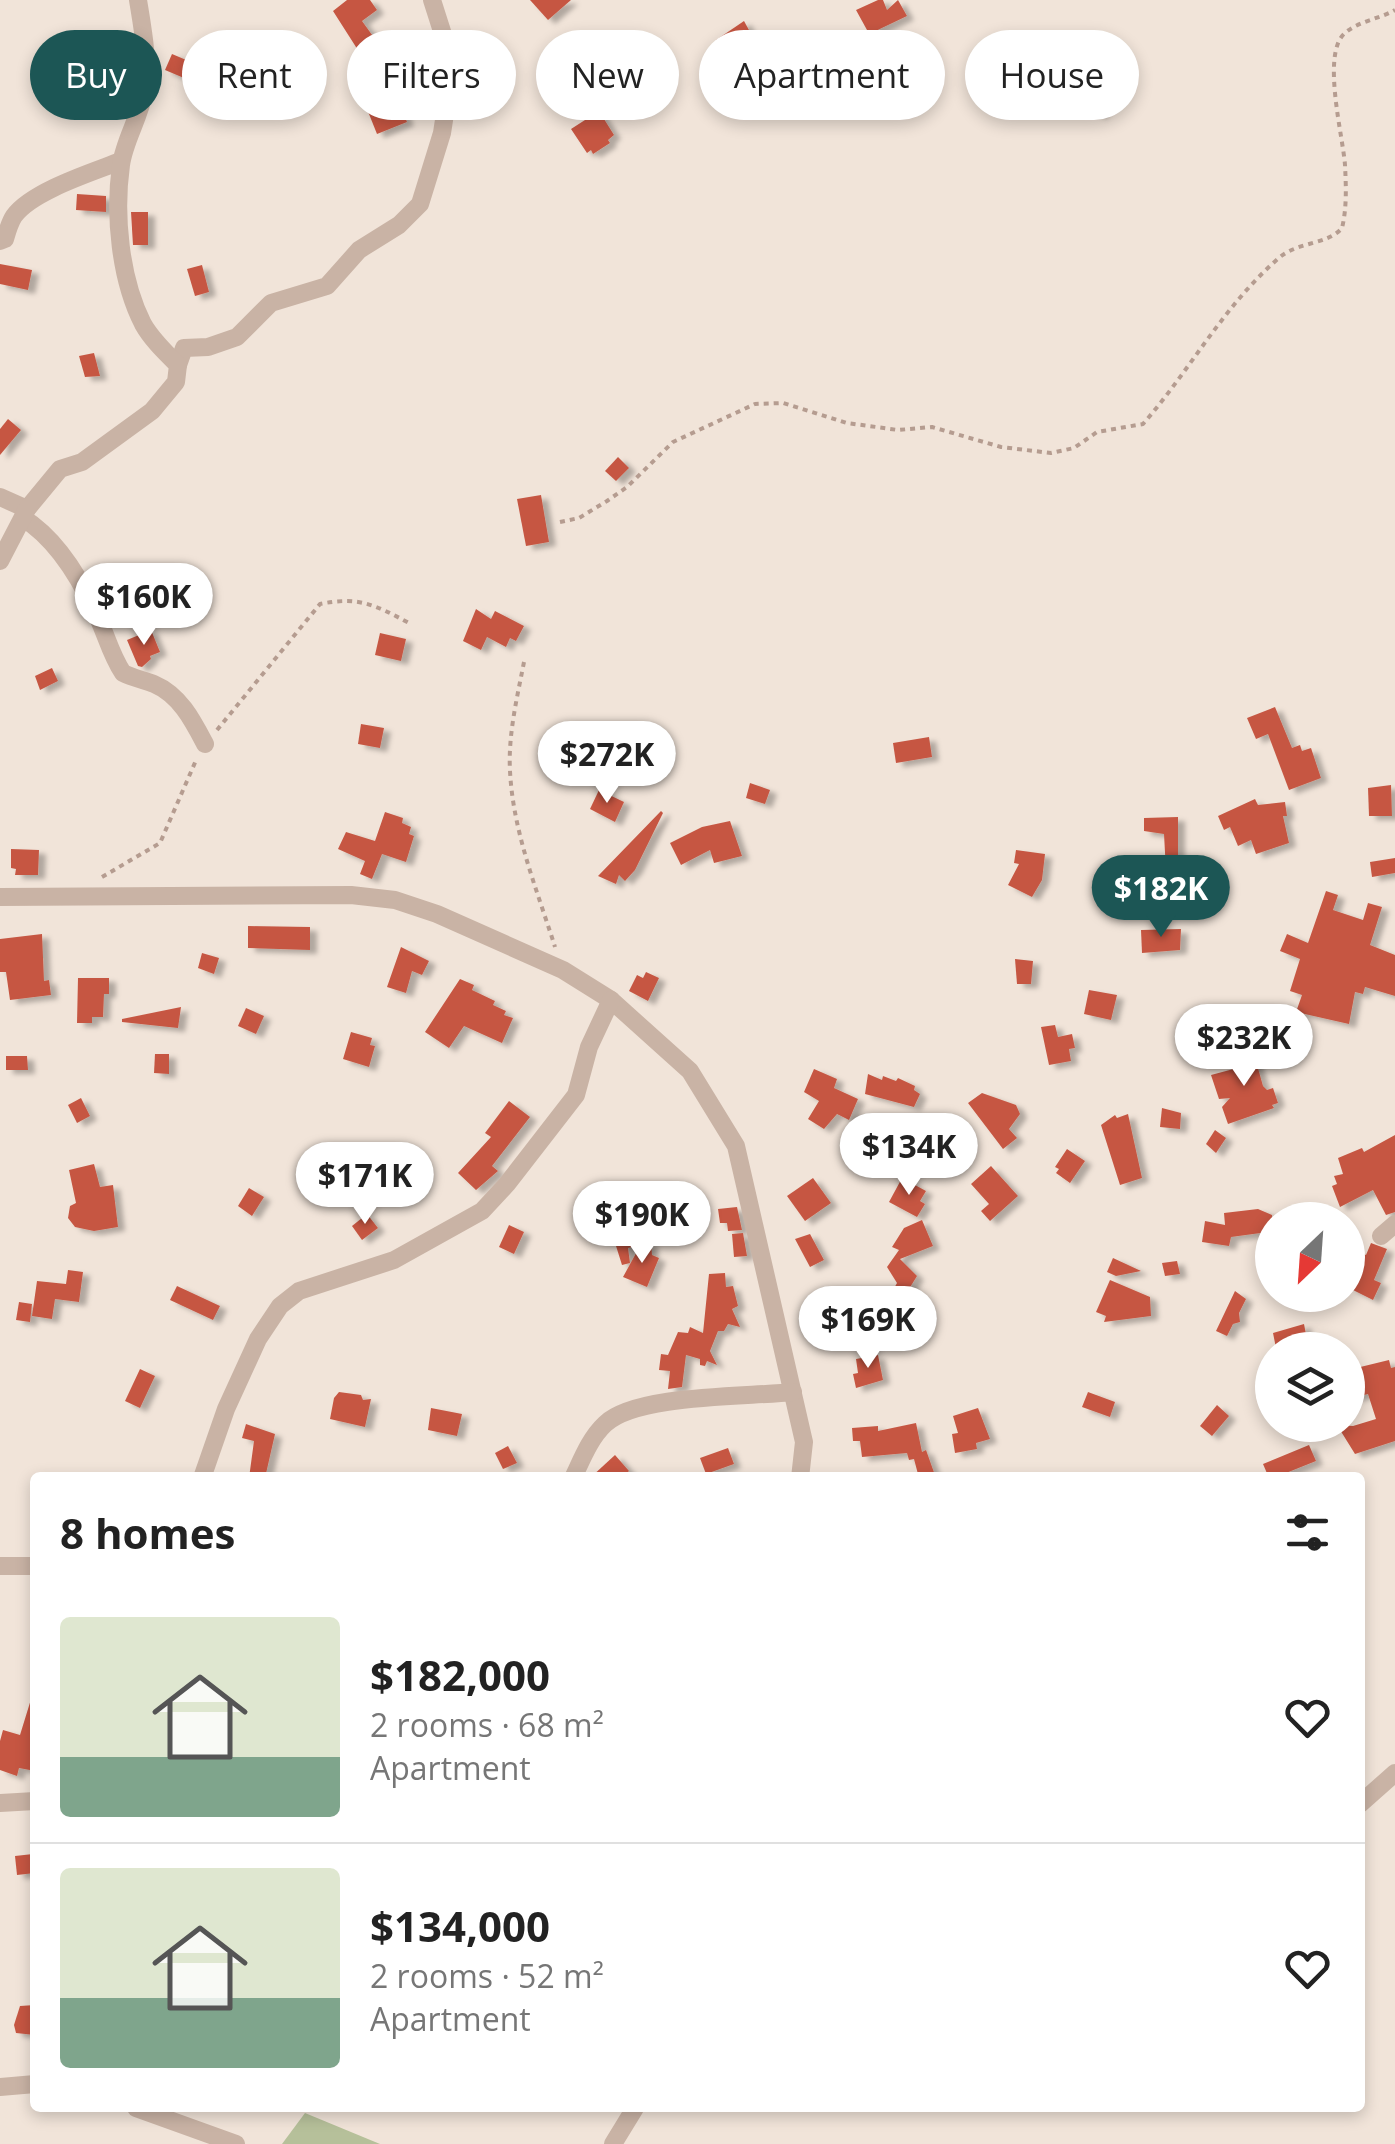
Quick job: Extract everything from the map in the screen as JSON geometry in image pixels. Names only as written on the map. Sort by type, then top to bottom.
[{"type":"street","points":[[138,0],[146,46],[145,82],[135,127],[121,161],[117,234],[144,326],[178,365]]},
{"type":"street","points":[[0,561],[25,513],[60,468],[82,462],[152,411],[176,382],[184,348],[208,348],[237,337],[271,303],[327,286],[359,250],[399,224],[420,204],[442,134],[451,75],[432,0]]},
{"type":"street","points":[[0,241],[5,239],[15,215],[28,204],[68,179],[121,161]]},
{"type":"street","points":[[0,497],[25,513],[64,557],[94,608],[123,673],[155,684],[174,696],[192,718],[205,744]]},
{"type":"street","points":[[0,897],[351,896],[395,900],[437,914],[563,970],[611,1000],[690,1071],[736,1146],[804,1442],[801,1472]]},
{"type":"street","points":[[204,1472],[226,1409],[258,1339],[280,1306],[299,1292],[394,1260],[482,1211],[508,1184],[576,1095],[589,1047],[611,1000]]},
{"type":"street","points":[[577,1472],[606,1422],[633,1407],[793,1392]]},
{"type":"street","points":[[0,1566],[30,1566]]},
{"type":"street","points":[[1365,1799],[1395,1772]]},
{"type":"street","points":[[0,1803],[30,1802]]},
{"type":"street","points":[[0,2088],[30,2085]]},
{"type":"street","points":[[147,2112],[236,2144]]},
{"type":"street","points":[[613,2144],[633,2112]]},
{"type":"path","points":[[560,522],[579,518],[627,487],[673,442],[755,404],[783,403],[846,423],[898,430],[932,427],[1000,447],[1051,454],[1074,448],[1098,432],[1143,424],[1184,374],[1210,331],[1284,254],[1308,242],[1336,235],[1342,228],[1346,209],[1345,164],[1335,83],[1337,43],[1342,35],[1361,24],[1395,10]]},
{"type":"path","points":[[97,880],[160,843],[205,744],[320,604],[345,599],[373,604],[408,623]]},
{"type":"path","points":[[524,662],[512,727],[510,772],[530,878],[563,970]]},
{"type":"green space","points":[[305,2113],[380,2144],[282,2144]]},
{"type":"building","points":[[347,0],[370,0],[377,10],[362,21],[368,30],[347,33],[333,11]]},
{"type":"building","points":[[530,0],[571,0],[548,20]]},
{"type":"building","points":[[883,0],[887,10],[898,0],[907,16],[878,30],[867,30],[856,10]]},
{"type":"building","points":[[744,21],[749,30],[731,30]]},
{"type":"building","points":[[172,54],[182,58],[182,77],[165,70]]},
{"type":"building","points":[[371,120],[406,120],[407,122],[377,134]]},
{"type":"building","points":[[585,120],[605,120],[614,135],[608,140],[610,143],[593,154],[591,150],[587,153],[571,129]]},
{"type":"building","points":[[77,194],[106,196],[106,212],[76,210]]},
{"type":"building","points":[[131,212],[148,212],[148,245],[133,245]]},
{"type":"building","points":[[0,264],[32,270],[28,290],[0,284]]},
{"type":"building","points":[[202,265],[209,292],[195,296],[187,269]]},
{"type":"building","points":[[94,353],[100,376],[85,377],[79,356]]},
{"type":"building","points":[[8,419],[21,430],[0,455],[0,429]]},
{"type":"building","points":[[618,457],[629,468],[616,481],[605,471]]},
{"type":"building","points":[[541,495],[549,542],[526,546],[517,499]]},
{"type":"building","points":[[476,609],[491,619],[495,611],[524,626],[516,641],[510,638],[506,647],[487,637],[481,650],[463,641]]},
{"type":"building","points":[[151,630],[160,652],[138,666],[127,640]]},
{"type":"building","points":[[380,633],[406,639],[401,661],[375,655]]},
{"type":"building","points":[[52,668],[58,681],[40,690],[35,676]]},
{"type":"building","points":[[1275,707],[1292,748],[1311,748],[1321,778],[1289,790],[1268,734],[1256,739],[1247,718]]},
{"type":"building","points":[[361,724],[384,728],[380,748],[358,744]]},
{"type":"building","points":[[929,737],[932,757],[896,763],[893,743]]},
{"type":"building","points":[[750,783],[770,790],[765,804],[746,798]]},
{"type":"building","points":[[1391,785],[1392,816],[1369,816],[1368,788]]},
{"type":"building","points":[[599,790],[624,802],[615,822],[590,809]]},
{"type":"building","points":[[1255,799],[1258,805],[1285,802],[1287,816],[1283,816],[1289,843],[1256,854],[1251,840],[1238,846],[1230,827],[1224,830],[1218,816]]},
{"type":"building","points":[[661,811],[635,870],[625,881],[619,875],[616,884],[598,876]]},
{"type":"building","points":[[385,812],[403,818],[402,823],[411,827],[409,834],[414,836],[406,862],[382,854],[372,879],[360,874],[365,861],[338,849],[346,832],[375,841]]},
{"type":"building","points":[[1178,817],[1178,871],[1166,871],[1164,834],[1144,831],[1144,818]]},
{"type":"building","points":[[730,821],[742,856],[714,863],[710,850],[681,865],[670,843],[702,827]]},
{"type":"building","points":[[11,849],[39,850],[38,875],[15,875]]},
{"type":"building","points":[[1016,850],[1045,854],[1042,880],[1032,897],[1008,885],[1019,864],[1014,863]]},
{"type":"building","points":[[1395,858],[1395,873],[1372,877],[1370,862]]},
{"type":"building","points":[[1326,891],[1338,895],[1333,910],[1363,920],[1368,903],[1382,907],[1370,945],[1395,955],[1395,996],[1365,987],[1363,994],[1355,992],[1349,1024],[1296,1012],[1302,995],[1290,991],[1300,959],[1280,951],[1287,934],[1308,943]]},
{"type":"building","points":[[248,926],[310,927],[310,950],[248,948]]},
{"type":"building","points":[[1181,929],[1180,950],[1142,953],[1141,930]]},
{"type":"building","points":[[42,934],[44,981],[49,980],[51,995],[10,1000],[6,972],[0,972],[0,939]]},
{"type":"building","points":[[401,947],[429,961],[422,975],[412,971],[406,993],[387,987]]},
{"type":"building","points":[[202,953],[219,958],[214,974],[198,968]]},
{"type":"building","points":[[1015,959],[1033,961],[1031,984],[1017,984]]},
{"type":"building","points":[[646,972],[659,978],[648,1001],[629,991],[637,975],[643,978]]},
{"type":"building","points":[[78,978],[109,978],[103,1017],[92,1017],[92,1023],[77,1023]]},
{"type":"building","points":[[460,979],[474,985],[472,990],[495,1001],[493,1005],[513,1018],[502,1043],[464,1026],[449,1048],[425,1032]]},
{"type":"building","points":[[1089,990],[1117,995],[1111,1020],[1084,1014]]},
{"type":"building","points":[[181,1007],[178,1028],[122,1022],[122,1019]]},
{"type":"building","points":[[246,1008],[264,1016],[256,1034],[238,1026]]},
{"type":"building","points":[[1055,1025],[1058,1037],[1072,1034],[1075,1048],[1069,1049],[1071,1061],[1049,1065],[1041,1027]]},
{"type":"building","points":[[351,1032],[372,1038],[370,1045],[375,1046],[369,1067],[343,1059]]},
{"type":"building","points":[[1252,1047],[1263,1086],[1267,1090],[1273,1088],[1278,1103],[1272,1105],[1274,1108],[1228,1124],[1222,1107],[1230,1098],[1219,1099],[1211,1075],[1241,1067],[1236,1052]]},
{"type":"building","points":[[155,1054],[169,1054],[169,1074],[154,1073]]},
{"type":"building","points":[[6,1056],[27,1056],[28,1070],[6,1070]]},
{"type":"building","points":[[814,1069],[837,1079],[834,1088],[858,1099],[849,1120],[837,1114],[824,1129],[808,1119],[819,1101],[804,1092]]},
{"type":"building","points":[[868,1074],[882,1080],[883,1076],[896,1081],[898,1078],[915,1086],[920,1094],[914,1107],[865,1094]]},
{"type":"building","points":[[982,1093],[1016,1105],[1020,1114],[1009,1129],[1017,1138],[1003,1149],[968,1103]]},
{"type":"building","points":[[81,1098],[90,1116],[77,1123],[68,1105]]},
{"type":"building","points":[[509,1101],[530,1117],[492,1166],[498,1171],[476,1190],[458,1173],[491,1137],[485,1133]]},
{"type":"building","points":[[1162,1108],[1181,1113],[1180,1129],[1160,1127]]},
{"type":"building","points":[[1128,1114],[1142,1178],[1120,1185],[1101,1125],[1115,1115],[1117,1118]]},
{"type":"building","points":[[882,1125],[903,1148],[887,1163],[865,1140]]},
{"type":"building","points":[[1215,1130],[1226,1138],[1216,1153],[1206,1144]]},
{"type":"building","points":[[1395,1135],[1395,1212],[1386,1215],[1373,1190],[1350,1202],[1338,1202],[1332,1186],[1337,1184],[1334,1176],[1343,1174],[1338,1158],[1362,1148],[1364,1152]]},
{"type":"building","points":[[1067,1149],[1085,1161],[1070,1183],[1056,1173],[1059,1169],[1055,1167]]},
{"type":"building","points":[[94,1164],[100,1187],[113,1185],[118,1227],[94,1231],[75,1227],[68,1218],[70,1206],[76,1203],[69,1170]]},
{"type":"building","points":[[991,1166],[1018,1196],[990,1221],[981,1211],[989,1204],[971,1184]]},
{"type":"building","points":[[813,1178],[831,1203],[805,1221],[787,1196]]},
{"type":"building","points":[[902,1178],[926,1191],[920,1201],[925,1204],[917,1217],[889,1202]]},
{"type":"building","points":[[249,1188],[264,1197],[252,1216],[238,1206]]},
{"type":"building","points":[[737,1207],[742,1230],[728,1231],[727,1223],[720,1223],[718,1209]]},
{"type":"building","points":[[1255,1209],[1255,1234],[1231,1237],[1229,1246],[1202,1242],[1205,1221],[1225,1225],[1224,1213]]},
{"type":"building","points":[[367,1214],[378,1228],[362,1240],[352,1226]]},
{"type":"building","points":[[623,1214],[625,1229],[638,1225],[644,1244],[628,1248],[630,1263],[622,1265],[611,1230],[597,1231],[595,1218]]},
{"type":"building","points":[[922,1220],[933,1246],[900,1259],[917,1276],[893,1315],[883,1308],[897,1283],[887,1267],[899,1250],[892,1247],[904,1228]]},
{"type":"building","points":[[509,1225],[524,1232],[514,1254],[499,1247]]},
{"type":"building","points":[[743,1233],[747,1256],[734,1257],[732,1234]]},
{"type":"building","points":[[810,1234],[824,1260],[810,1267],[795,1239]]},
{"type":"building","points":[[651,1242],[652,1255],[659,1258],[647,1287],[623,1277],[640,1246]]},
{"type":"building","points":[[1371,1243],[1387,1249],[1374,1280],[1381,1283],[1373,1300],[1365,1296],[1366,1255]]},
{"type":"building","points":[[1113,1258],[1141,1271],[1116,1276],[1107,1272]]},
{"type":"building","points":[[1177,1261],[1180,1274],[1165,1276],[1162,1263]]},
{"type":"building","points":[[68,1270],[83,1272],[79,1302],[55,1299],[52,1319],[32,1316],[37,1281],[66,1284]]},
{"type":"building","points":[[725,1273],[726,1287],[733,1286],[738,1306],[732,1309],[740,1327],[728,1324],[724,1331],[718,1331],[710,1351],[717,1365],[707,1361],[705,1366],[700,1365],[700,1359],[686,1355],[682,1387],[668,1389],[670,1371],[659,1370],[661,1354],[668,1355],[678,1332],[688,1333],[690,1327],[703,1333],[709,1274]]},
{"type":"building","points":[[1110,1280],[1150,1297],[1151,1316],[1104,1322],[1106,1316],[1096,1312]]},
{"type":"building","points":[[177,1286],[220,1306],[213,1320],[170,1300]]},
{"type":"building","points":[[1235,1291],[1246,1299],[1239,1313],[1240,1322],[1233,1324],[1227,1336],[1216,1331]]},
{"type":"building","points":[[19,1302],[32,1304],[30,1322],[16,1320]]},
{"type":"building","points":[[1304,1324],[1306,1332],[1276,1332]]},
{"type":"building","points":[[878,1355],[883,1380],[856,1388],[856,1359]]},
{"type":"building","points":[[1389,1360],[1391,1368],[1395,1367],[1395,1441],[1355,1454],[1348,1442],[1365,1442],[1365,1422],[1376,1419],[1368,1394],[1365,1395],[1365,1366]]},
{"type":"building","points":[[140,1369],[155,1376],[140,1408],[125,1401]]},
{"type":"building","points":[[339,1392],[371,1399],[365,1427],[330,1419]]},
{"type":"building","points":[[1088,1392],[1115,1402],[1110,1417],[1082,1407]]},
{"type":"building","points":[[1217,1405],[1229,1416],[1212,1436],[1200,1426]]},
{"type":"building","points":[[431,1408],[462,1414],[457,1436],[428,1430]]},
{"type":"building","points":[[978,1408],[990,1439],[976,1443],[977,1449],[955,1453],[952,1434],[958,1433],[953,1416]]},
{"type":"building","points":[[916,1423],[922,1452],[926,1450],[934,1472],[917,1472],[914,1459],[909,1460],[907,1453],[862,1457],[860,1441],[853,1441],[852,1428],[878,1426],[878,1431]]},
{"type":"building","points":[[246,1424],[275,1434],[266,1472],[250,1472],[254,1441],[242,1438]]},
{"type":"building","points":[[1309,1445],[1316,1461],[1288,1472],[1266,1472],[1263,1464]]},
{"type":"building","points":[[508,1446],[517,1463],[503,1469],[495,1453]]},
{"type":"building","points":[[728,1448],[734,1464],[705,1472],[700,1458]]},
{"type":"building","points":[[615,1455],[629,1471],[628,1472],[597,1472]]},
{"type":"building","points":[[30,1702],[30,1770],[19,1768],[17,1776],[0,1770],[0,1741],[3,1730],[20,1735]]},
{"type":"building","points":[[30,1854],[30,1874],[17,1875],[15,1856]]},
{"type":"building","points":[[30,2005],[30,2034],[16,2033],[14,2025],[20,2006]]}]
